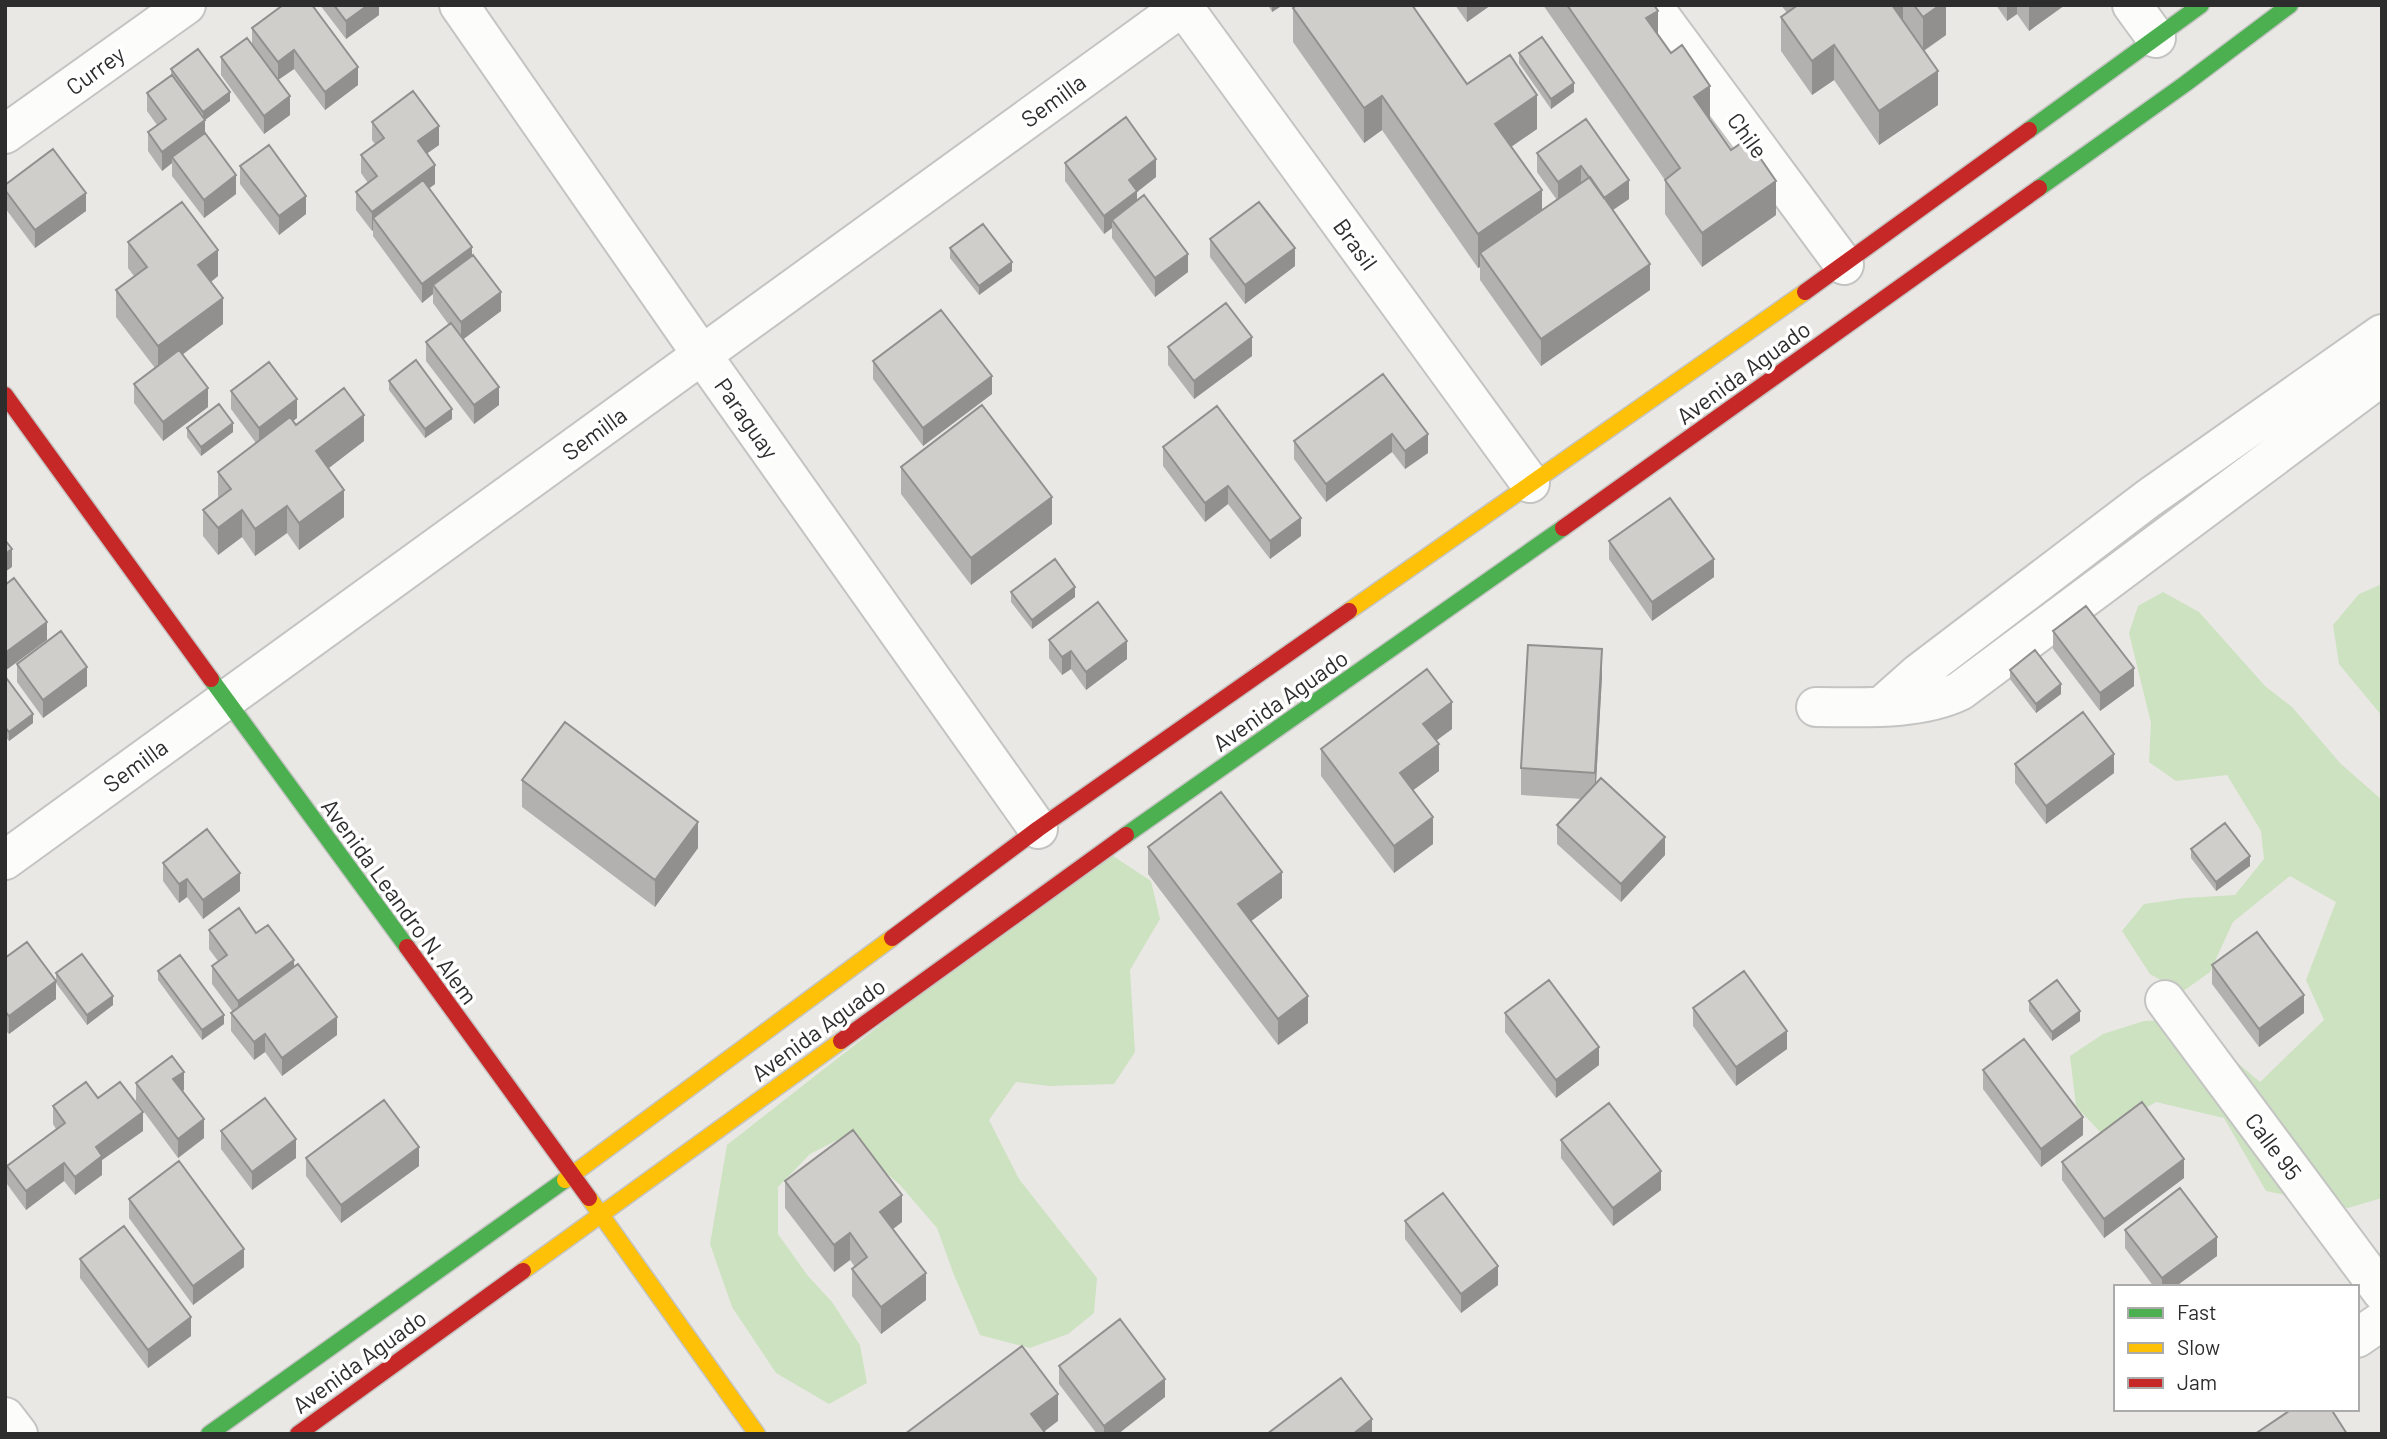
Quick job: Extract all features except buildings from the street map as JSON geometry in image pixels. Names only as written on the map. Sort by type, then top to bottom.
[{"type":"main road","name":"Avenida Aguado","points":[[209,1434],[572,1175],[1038,829],[1844,265],[2201,5]]},
{"type":"main road","name":"Avenida Aguado","points":[[298,1434],[1068,876],[1583,514],[2185,84],[2290,5]]},
{"type":"main road","name":"Avenida Leandro N. Alem","points":[[5,395],[757,1434]]},
{"type":"street","name":"Currey","points":[[5,134],[186,5]]},
{"type":"street","name":"Paraguay","points":[[459,5],[702,355],[1038,829]]},
{"type":"street","name":"Chile","points":[[1653,5],[1844,265]]},
{"type":"street","points":[[2132,5],[2156,38]]},
{"type":"street","name":"Semilla","points":[[5,860],[1182,6]]},
{"type":"street","name":"Brasil","points":[[1182,6],[1530,483]]},
{"type":"street","points":[[1884,705],[1919,673],[2149,499],[2382,334]]},
{"type":"street","points":[[1816,707],[1927,702],[1944,699],[1960,691],[2382,376]]},
{"type":"street","name":"Calle 95","points":[[2165,1000],[2382,1292]]},
{"type":"street","points":[[2359,1337],[2382,1321]]},
{"type":"street","points":[[5,1416],[18,1434]]},
{"type":"green space","points":[[2382,584],[2382,716],[2339,664],[2333,625],[2359,594]]},
{"type":"green space","points":[[2163,592],[2199,612],[2265,686],[2292,707],[2340,763],[2382,800],[2382,1198],[2348,1208],[2266,1191],[2224,1118],[2156,1102],[2101,1133],[2076,1106],[2070,1056],[2103,1034],[2144,1021],[2186,1019],[2260,1082],[2324,1020],[2306,980],[2336,902],[2290,876],[2233,922],[2210,972],[2182,992],[2150,974],[2122,931],[2144,904],[2235,895],[2264,859],[2261,831],[2227,775],[2176,781],[2149,762],[2151,723],[2129,633],[2138,606]]},
{"type":"green space","points":[[1104,850],[1151,881],[1160,919],[1130,970],[1135,1052],[1114,1084],[1050,1086],[1016,1082],[989,1120],[1019,1179],[1097,1278],[1094,1313],[1068,1334],[1030,1348],[980,1335],[937,1228],[900,1185],[845,1136],[810,1154],[778,1187],[778,1234],[808,1276],[832,1302],[860,1345],[867,1383],[829,1404],[776,1373],[732,1307],[710,1244],[727,1145]]},
{"type":"traffic: fast","points":[[2029,130],[2201,5]]},
{"type":"traffic: fast","points":[[2039,188],[2290,5]]},
{"type":"traffic: fast","points":[[1126,835],[1563,528]]},
{"type":"traffic: fast","points":[[211,679],[407,947]]},
{"type":"traffic: fast","points":[[209,1434],[565,1180]]},
{"type":"traffic: slow","points":[[1349,611],[1805,292]]},
{"type":"traffic: slow","points":[[565,1180],[892,938]]},
{"type":"traffic: slow","points":[[523,1271],[841,1041]]},
{"type":"traffic: slow","points":[[589,1198],[757,1434]]},
{"type":"traffic: jam","points":[[1805,292],[2029,130]]},
{"type":"traffic: jam","points":[[1563,528],[2039,188]]},
{"type":"traffic: jam","points":[[5,395],[211,679]]},
{"type":"traffic: jam","points":[[892,938],[1038,829],[1349,611]]},
{"type":"traffic: jam","points":[[841,1041],[1126,835]]},
{"type":"traffic: jam","points":[[407,947],[589,1198]]},
{"type":"traffic: jam","points":[[298,1434],[523,1271]]}]
